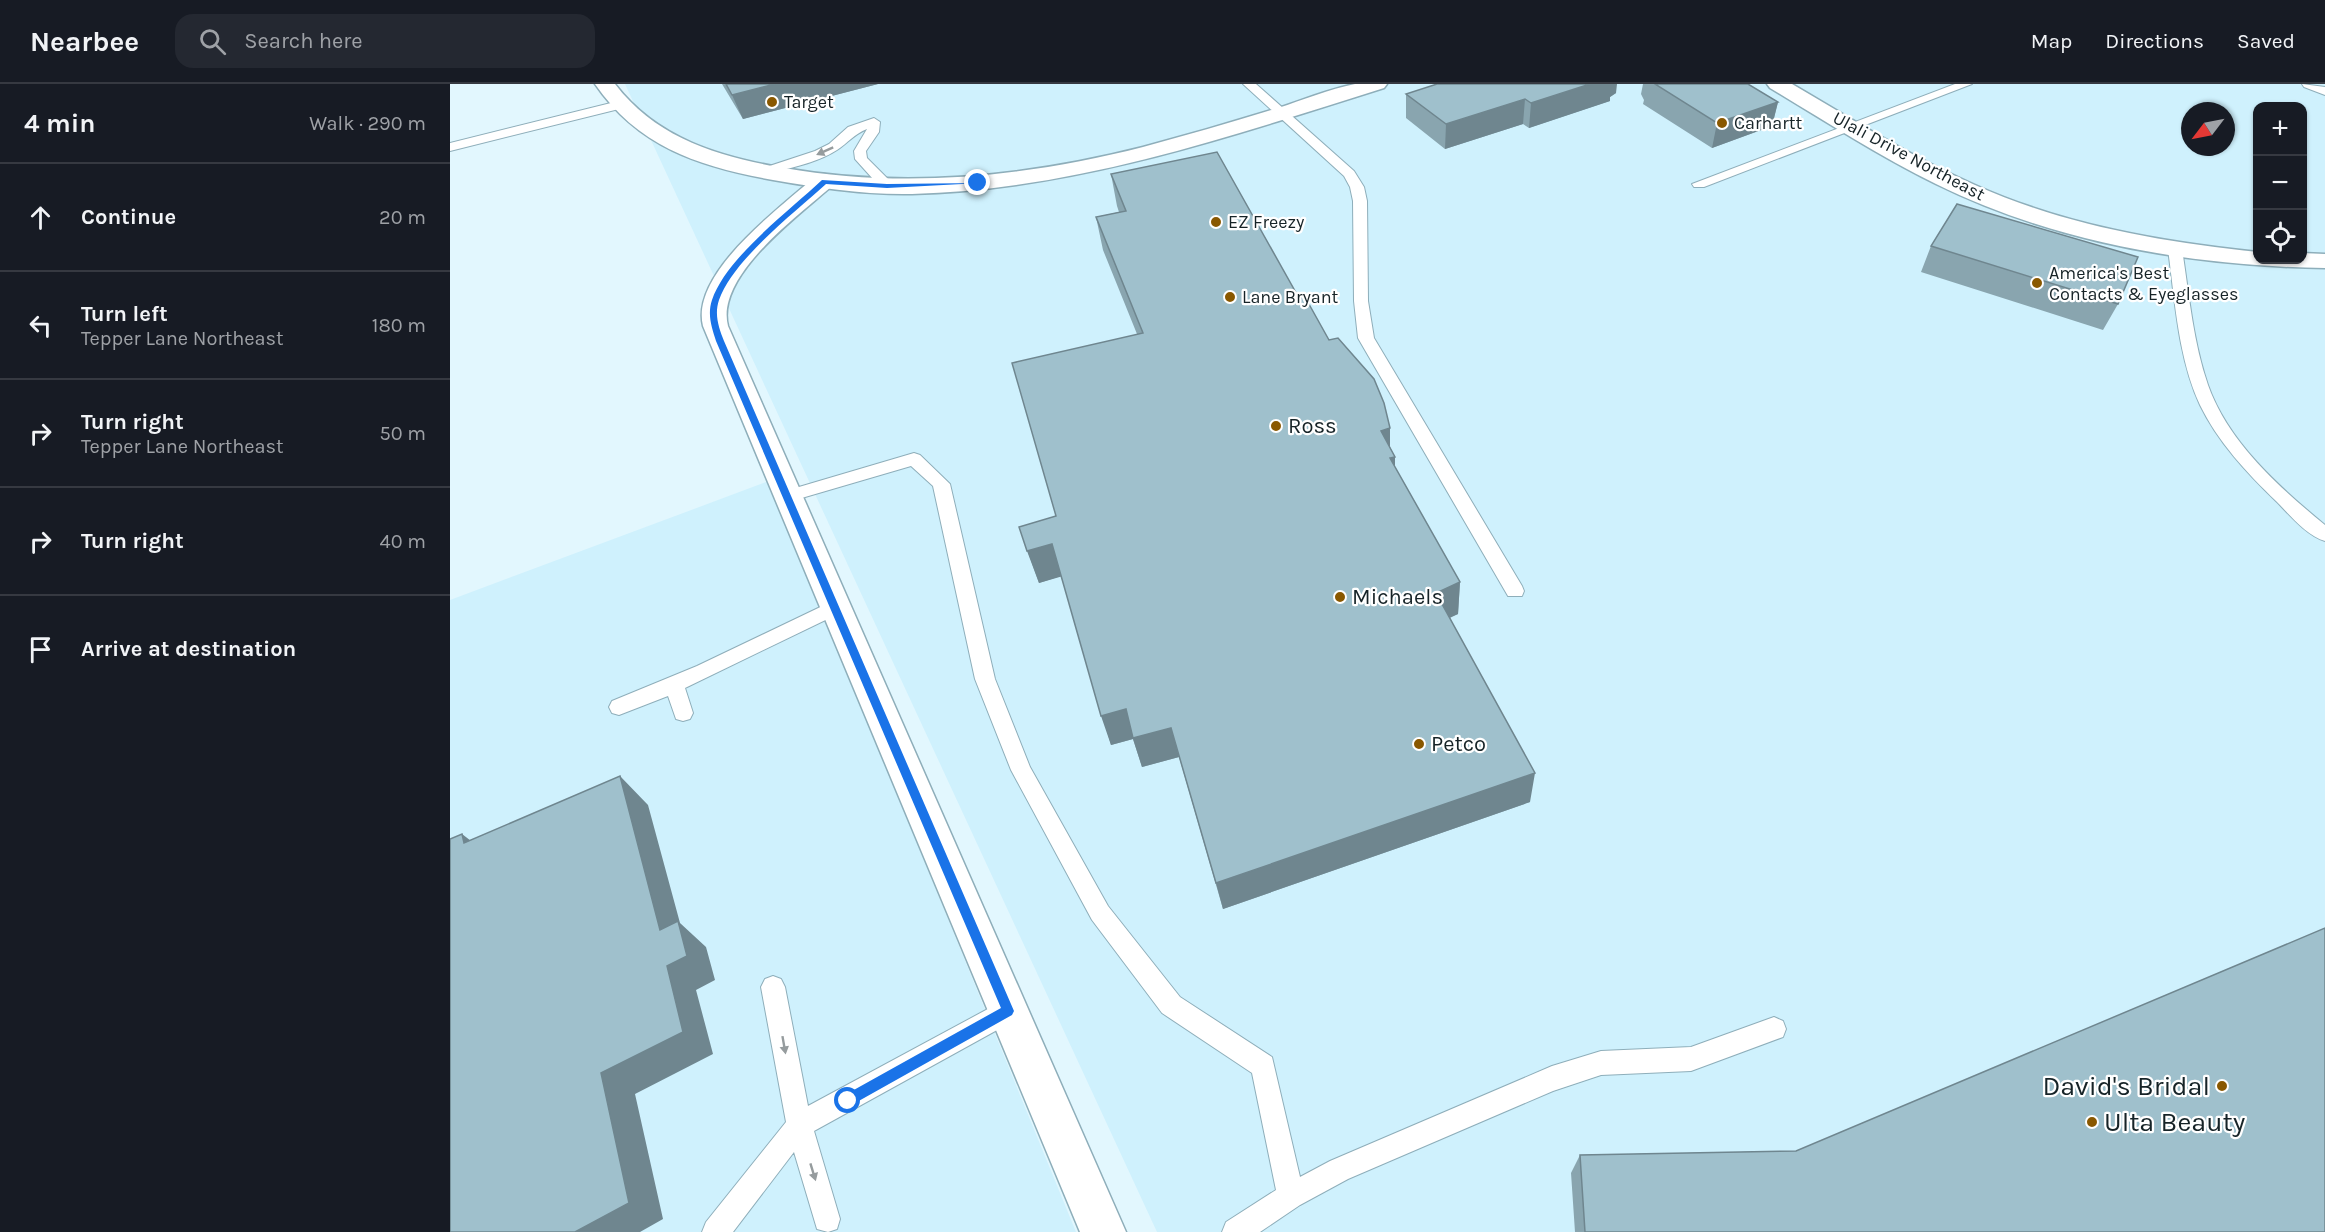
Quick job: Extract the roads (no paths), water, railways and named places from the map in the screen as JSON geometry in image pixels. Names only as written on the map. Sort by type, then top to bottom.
[{"type":"street","points":[[605,84],[630,117],[678,146],[708,158],[761,171],[824,182],[887,186],[978,183],[1067,172],[1141,155],[1377,84]]},
{"type":"street","name":"Ulali Drive Northeast","points":[[1777,84],[1936,175],[2003,205],[2073,227],[2175,249],[2253,258]]},
{"type":"street","points":[[824,182],[759,242],[728,276],[715,301],[713,318],[720,341],[1103,1232]]},
{"type":"street","points":[[2307,261],[2325,261]]},
{"type":"lane","points":[[1249,84],[1348,174],[1357,187],[1360,201],[1361,301],[1366,338],[1515,591]]},
{"type":"lane","points":[[1699,184],[1966,84]]},
{"type":"lane","points":[[2308,84],[2325,92]]},
{"type":"lane","points":[[450,147],[619,105]]},
{"type":"lane","points":[[761,171],[820,154],[834,147],[852,130],[874,122],[873,132],[860,151],[861,159],[887,186]]},
{"type":"lane","points":[[2175,249],[2200,386],[2219,421],[2246,460],[2294,510],[2325,535]]},
{"type":"lane","points":[[788,496],[914,459],[941,484],[985,679],[1021,770],[1100,913],[1171,1005],[1263,1066],[1291,1196]]},
{"type":"lane","points":[[619,707],[674,684],[835,607]]},
{"type":"lane","points":[[674,684],[683,713]]},
{"type":"lane","points":[[773,987],[799,1125],[827,1219]]},
{"type":"lane","points":[[716,1232],[799,1125],[1008,1011]]},
{"type":"lane","points":[[1236,1232],[1291,1196],[1339,1170],[1552,1079],[1601,1064],[1691,1059],[1774,1029]]},
{"type":"place","name":"Target","points":[[772,102]]},
{"type":"place","name":"Carhartt","points":[[1722,123]]},
{"type":"place","name":"EZ Freezy","points":[[1216,222]]},
{"type":"place","name":"America's Best Contacts & Eyeglasses","points":[[2037,283]]},
{"type":"place","name":"Lane Bryant","points":[[1230,297]]},
{"type":"place","name":"Ross","points":[[1276,426]]},
{"type":"place","name":"Michaels","points":[[1340,597]]},
{"type":"place","name":"Petco","points":[[1419,744]]},
{"type":"place","name":"David's Bridal","points":[[2222,1086]]},
{"type":"place","name":"Ulta Beauty","points":[[2092,1122]]}]
